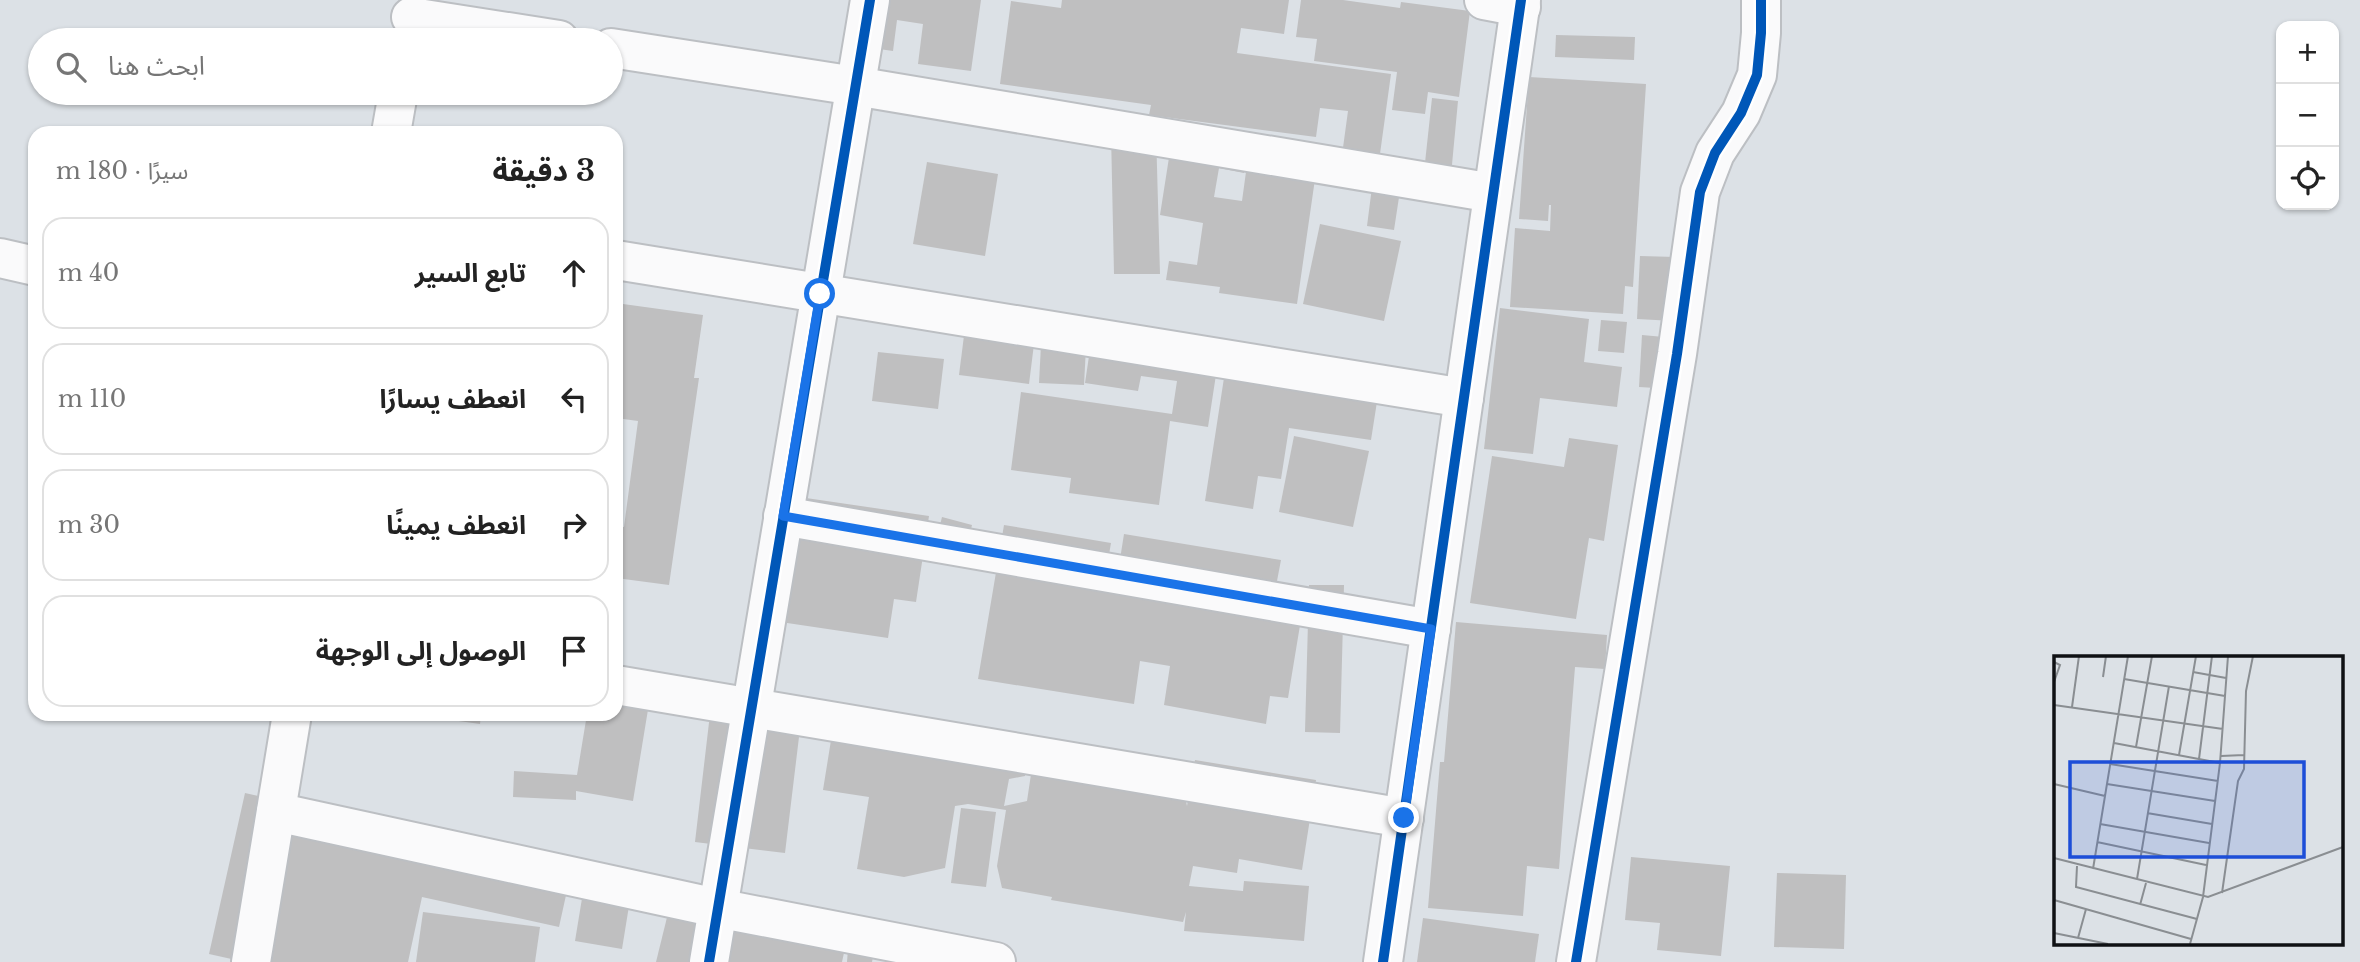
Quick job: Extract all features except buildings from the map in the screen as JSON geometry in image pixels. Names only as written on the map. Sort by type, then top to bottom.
[{"type":"street","points":[[709,962],[870,0]]},
{"type":"street","points":[[1576,962],[1677,354],[1700,192],[1715,153],[1741,113],[1757,75],[1761,33],[1760,0]]},
{"type":"street","points":[[1383,962],[1493,193],[1509,2]]},
{"type":"street","points":[[411,19],[474,28]]},
{"type":"street","points":[[623,50],[1493,193]]},
{"type":"street","points":[[392,126],[396,105]]},
{"type":"street","points":[[0,258],[28,264]]},
{"type":"street","points":[[623,261],[1464,398]]},
{"type":"street","points":[[783,516],[1431,629]]},
{"type":"street","points":[[623,686],[1404,818]]},
{"type":"street","points":[[251,962],[291,721]]},
{"type":"street","points":[[276,811],[717,908],[996,962]]},
{"type":"cycle path","points":[[709,962],[870,0]]},
{"type":"cycle path","points":[[1383,962],[1521,0]]},
{"type":"cycle path","points":[[1576,962],[1677,354],[1700,192],[1715,153],[1741,113],[1757,75],[1761,0]]},
{"type":"route","points":[[820,294],[783,516],[1431,629],[1404,818]]}]
